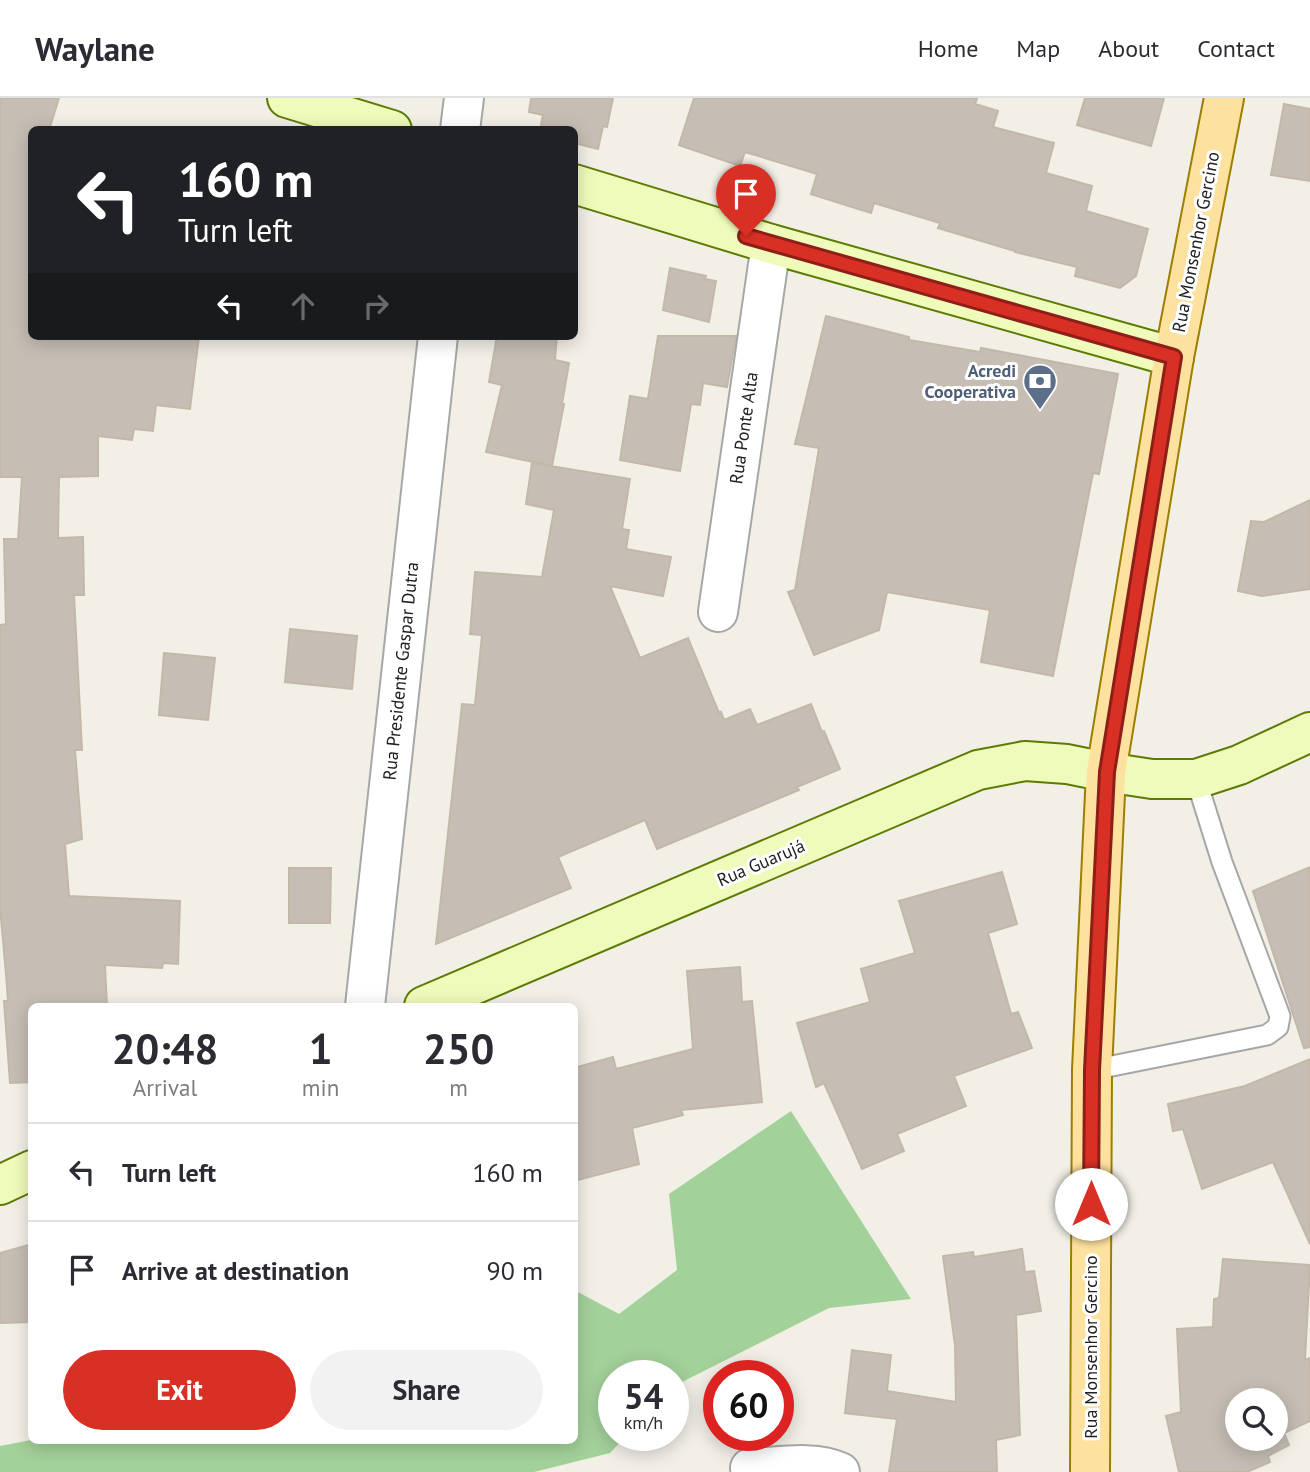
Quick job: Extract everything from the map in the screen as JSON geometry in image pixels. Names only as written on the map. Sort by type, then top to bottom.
[{"type":"main road","name":"Rua Monsenhor Gercino","points":[[1090,1472],[1092,1070],[1107,772],[1174,357],[1224,98]]},
{"type":"street","points":[[287,98],[379,126]]},
{"type":"street","points":[[460,126],[464,98]]},
{"type":"street","points":[[578,185],[771,244],[1174,357]]},
{"type":"street","name":"Rua Ponte Alta","points":[[718,612],[771,244]]},
{"type":"street","name":"Rua Presidente Gaspar Dutra","points":[[365,1003],[438,340]]},
{"type":"street","name":"Rua Guarujá","points":[[431,1003],[978,770],[1025,761],[1067,764],[1152,779],[1196,779],[1239,765],[1310,732]]},
{"type":"street","points":[[0,1185],[28,1172]]},
{"type":"street","points":[[750,1468],[810,1465],[840,1472]]},
{"type":"lane","points":[[1092,1070],[1267,1035],[1278,1027],[1280,1016],[1222,862],[1196,779]]},
{"type":"green space","points":[[791,1111],[911,1299],[829,1308],[726,1360],[703,1360],[703,1371],[689,1378],[689,1360],[598,1360],[598,1451],[612,1451],[534,1472],[0,1472],[0,1446],[28,1441],[28,1444],[578,1444],[578,1292],[619,1314],[677,1270],[669,1194]]},
{"type":"building","points":[[0,98],[59,98],[50,126],[28,126],[28,340],[199,340],[190,409],[156,405],[153,431],[134,429],[132,440],[98,436],[98,476],[59,477],[58,538],[83,537],[84,595],[74,595],[82,750],[75,750],[82,839],[65,844],[69,896],[180,901],[178,964],[163,963],[162,968],[105,965],[107,1003],[28,1003],[28,1082],[10,1083],[4,1001],[8,1001],[0,907],[0,625],[6,624],[4,539],[18,539],[22,477],[0,477]]},
{"type":"building","points":[[531,98],[613,98],[607,127],[603,126],[598,149],[578,144],[578,126],[541,126],[543,115],[529,112]]},
{"type":"building","points":[[694,98],[977,98],[975,104],[998,111],[993,127],[1054,143],[1046,173],[1092,186],[1086,211],[1148,229],[1136,276],[1120,288],[1075,276],[1077,267],[1015,252],[938,228],[940,223],[874,203],[871,213],[811,194],[817,174],[745,152],[740,166],[679,145]]},
{"type":"building","points":[[1085,98],[1164,98],[1151,146],[1077,125]]},
{"type":"building","points":[[1284,104],[1310,109],[1310,181],[1271,175]]},
{"type":"building","points":[[670,268],[716,281],[709,322],[663,310]]},
{"type":"building","points":[[826,316],[909,337],[909,340],[980,352],[981,348],[1118,374],[1099,474],[1093,473],[1053,676],[981,662],[990,610],[887,592],[879,630],[814,655],[788,592],[795,590],[819,448],[795,444]]},
{"type":"building","points":[[658,336],[736,336],[727,387],[703,383],[700,405],[691,404],[680,471],[620,460],[630,396],[648,399]]},
{"type":"building","points":[[496,340],[557,340],[555,360],[569,363],[552,466],[486,452],[502,385],[489,382]]},
{"type":"building","points":[[532,463],[630,479],[622,529],[629,530],[626,549],[671,557],[663,596],[610,586],[640,658],[688,638],[724,720],[750,709],[757,725],[811,704],[840,769],[797,787],[799,790],[657,849],[645,820],[558,857],[571,888],[436,944],[462,704],[475,705],[482,635],[470,634],[475,572],[542,577],[554,510],[526,504]]},
{"type":"building","points":[[1310,500],[1310,589],[1262,596],[1238,591],[1251,521],[1264,522]]},
{"type":"building","points":[[290,629],[357,636],[352,689],[285,682]]},
{"type":"building","points":[[164,653],[215,658],[208,720],[159,715]]},
{"type":"building","points":[[1310,867],[1310,1047],[1304,1048],[1253,891]]},
{"type":"building","points":[[289,868],[331,868],[330,923],[289,923]]},
{"type":"building","points":[[1002,872],[1017,924],[988,933],[1011,1014],[1018,1012],[1032,1048],[954,1076],[966,1106],[897,1134],[904,1151],[862,1169],[824,1083],[816,1087],[797,1023],[870,1002],[861,969],[915,953],[899,901]]},
{"type":"building","points":[[740,967],[742,1002],[752,1001],[762,1102],[681,1110],[683,1115],[632,1128],[639,1164],[578,1180],[578,1067],[613,1057],[616,1069],[693,1049],[687,971]]},
{"type":"building","points":[[1310,1059],[1310,1244],[1273,1162],[1202,1189],[1183,1129],[1173,1131],[1168,1104],[1245,1086]]},
{"type":"building","points":[[28,1245],[28,1322],[0,1323],[0,1253]]},
{"type":"building","points":[[1022,1249],[1025,1272],[1034,1271],[1041,1311],[1016,1315],[1020,1435],[996,1440],[997,1472],[889,1472],[897,1419],[845,1413],[852,1350],[891,1355],[887,1391],[956,1402],[955,1345],[943,1256],[973,1252],[974,1257]]},
{"type":"building","points":[[1223,1259],[1310,1265],[1305,1360],[1310,1358],[1310,1421],[1288,1431],[1288,1388],[1225,1388],[1225,1451],[1278,1451],[1268,1456],[1270,1462],[1247,1472],[1179,1472],[1166,1416],[1181,1412],[1177,1329],[1213,1327],[1214,1299],[1219,1298]]},
{"type":"place","name":"Acredi Cooperativa","points":[[1040,411]]},
{"type":"route","points":[[746,236],[1174,357],[1107,772],[1092,1070],[1091,1204]]}]
